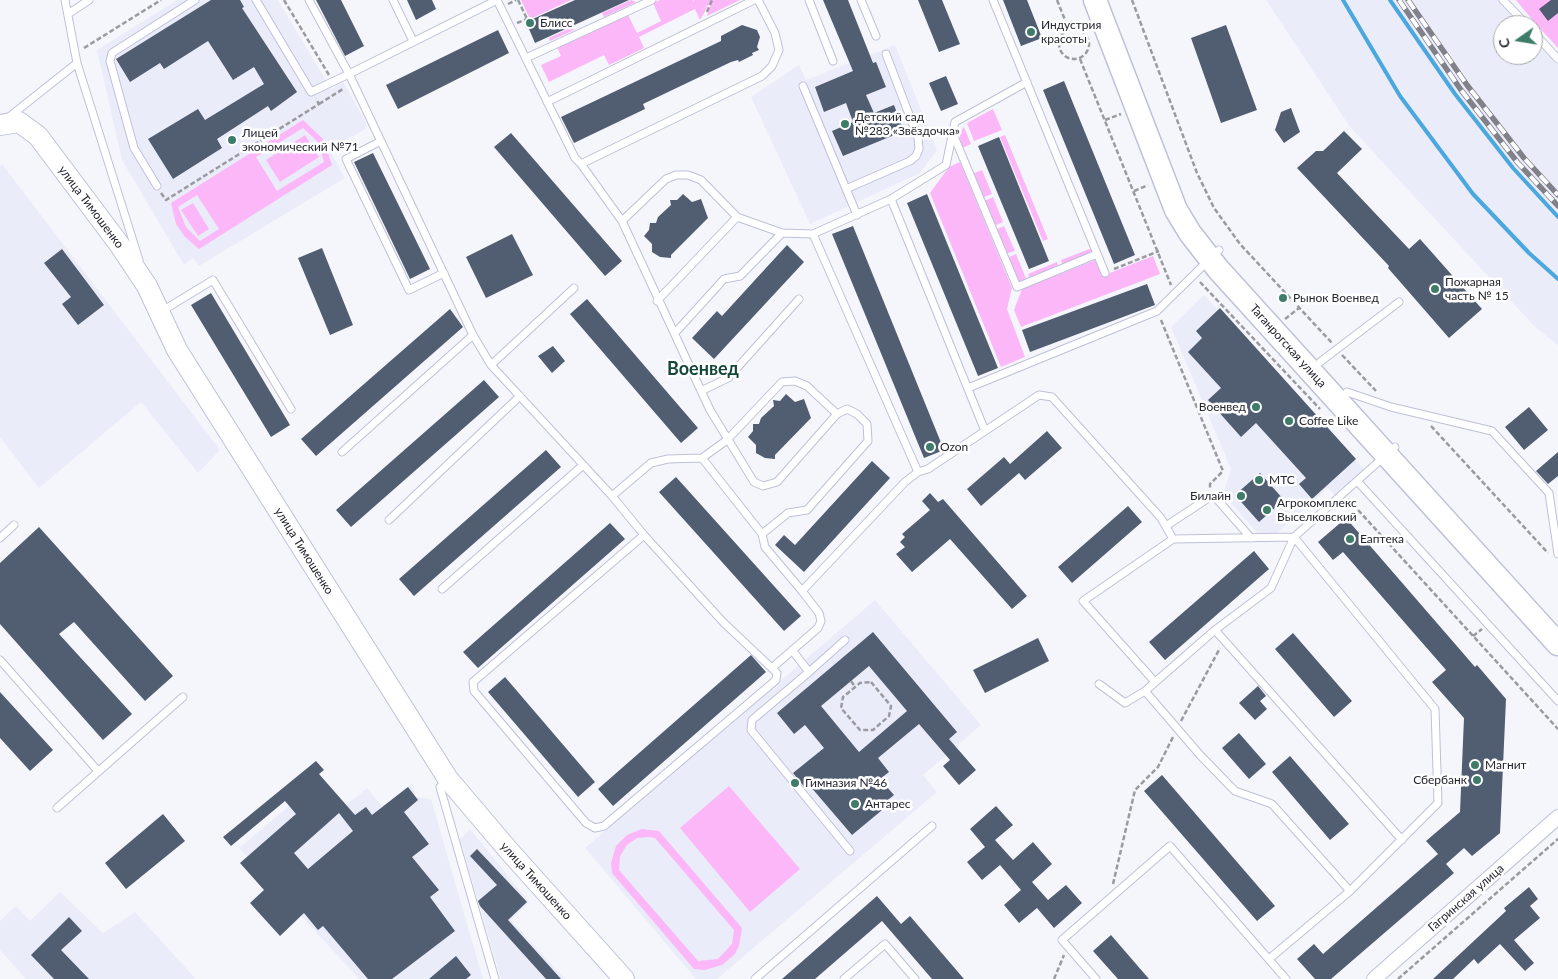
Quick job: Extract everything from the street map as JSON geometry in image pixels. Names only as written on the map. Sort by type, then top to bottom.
[{"type":"main road","name":"Таганрогская улица","points":[[1095,0],[1176,210],[1190,233],[1329,356],[1347,392],[1390,451],[1558,624]]},
{"type":"main road","name":"Таганрогская улица","points":[[1109,0],[1188,204],[1214,254],[1390,451],[1558,644]]},
{"type":"street","name":"улица Тимошенко","points":[[0,124],[19,122],[38,136],[119,244],[147,286],[177,350],[448,779],[510,852],[624,979]]},
{"type":"street","name":"Гагринская улица","points":[[1374,979],[1558,817]]},
{"type":"lane","points":[[65,0],[77,63],[147,286]]},
{"type":"lane","points":[[68,14],[89,0]]},
{"type":"lane","points":[[157,186],[134,148],[110,61],[112,53],[195,0]]},
{"type":"lane","points":[[256,0],[311,92],[497,0],[575,158],[622,221],[657,301],[676,333],[701,391],[727,440],[754,482],[763,486],[777,482],[837,414],[847,409],[857,414],[867,424],[868,441],[807,510],[788,513],[762,534]]},
{"type":"lane","points":[[309,0],[349,74],[473,335],[491,365],[582,466],[612,496],[644,535],[723,622],[773,667],[777,673],[776,680],[604,826],[595,828],[586,823],[474,691],[473,682],[644,535]]},
{"type":"lane","points":[[393,0],[413,41]]},
{"type":"lane","points":[[526,58],[652,0]]},
{"type":"lane","points":[[548,102],[754,0]]},
{"type":"lane","points":[[581,164],[762,76],[772,66],[779,50],[775,33],[758,0]]},
{"type":"lane","points":[[809,0],[834,62]]},
{"type":"lane","points":[[861,0],[876,36]]},
{"type":"lane","points":[[993,0],[1105,273]]},
{"type":"lane","points":[[1503,0],[1517,15]]},
{"type":"lane","points":[[1543,43],[1558,59]]},
{"type":"lane","points":[[846,189],[910,161],[916,156],[919,149],[918,138],[886,54]]},
{"type":"lane","points":[[0,124],[77,63]]},
{"type":"lane","points":[[622,221],[666,179],[676,175],[688,175],[701,180],[736,217],[782,233],[814,234],[891,199],[946,165],[955,122],[1027,82]]},
{"type":"lane","points":[[802,86],[857,214]]},
{"type":"lane","points":[[953,133],[1017,287],[1097,254]]},
{"type":"lane","points":[[381,141],[346,159],[354,177],[409,290],[444,273]]},
{"type":"lane","points":[[891,199],[985,431]]},
{"type":"lane","points":[[657,301],[736,217]]},
{"type":"lane","points":[[676,333],[724,279],[740,276],[782,233]]},
{"type":"lane","points":[[814,234],[918,472]]},
{"type":"lane","points":[[968,388],[1157,311],[1214,254]]},
{"type":"lane","points":[[159,312],[213,280],[291,409]]},
{"type":"lane","points":[[491,365],[574,288]]},
{"type":"lane","points":[[701,391],[728,378],[799,299]]},
{"type":"lane","points":[[1329,356],[1399,302]]},
{"type":"lane","points":[[342,452],[473,335]]},
{"type":"lane","points":[[612,496],[651,463],[668,459],[702,458],[727,440],[782,382],[794,381],[806,386],[837,414]]},
{"type":"lane","points":[[1347,392],[1390,407],[1492,431],[1549,492],[1555,555]]},
{"type":"lane","points":[[802,591],[905,482],[918,472],[928,469],[1039,395],[1052,397],[1166,526],[1173,539]]},
{"type":"lane","points":[[389,520],[520,396]]},
{"type":"lane","points":[[1099,684],[1126,703],[1145,691],[1215,630],[1271,588],[1294,537],[1358,482],[1390,451]]},
{"type":"lane","points":[[702,458],[762,534],[764,547],[819,613],[821,621],[818,628],[773,667]]},
{"type":"lane","points":[[442,589],[582,466]]},
{"type":"lane","points":[[1358,482],[1558,701]]},
{"type":"lane","points":[[1166,526],[1210,497],[1214,497],[1251,538]]},
{"type":"lane","points":[[0,538],[14,525]]},
{"type":"lane","points":[[1156,682],[1083,601],[1173,539],[1294,537]]},
{"type":"lane","points":[[1269,959],[1350,891],[1438,803],[1434,709],[1294,537]]},
{"type":"lane","points":[[1215,630],[1402,840]]},
{"type":"lane","points":[[845,640],[752,720],[751,730],[850,851]]},
{"type":"lane","points":[[792,650],[809,672]]},
{"type":"lane","points":[[0,660],[98,771]]},
{"type":"lane","points":[[1145,691],[1235,791],[1272,804],[1350,891]]},
{"type":"lane","points":[[57,808],[183,697]]},
{"type":"lane","points":[[448,779],[440,787],[495,979]]},
{"type":"lane","points":[[755,979],[932,826]]},
{"type":"lane","points":[[1096,979],[1062,940],[1170,846],[1286,979]]},
{"type":"lane","points":[[844,979],[885,944],[915,979]]},
{"type":"path","points":[[75,53],[161,0]]},
{"type":"path","points":[[284,0],[332,80]]},
{"type":"path","points":[[518,0],[528,21]]},
{"type":"path","points":[[1056,0],[1069,30]]},
{"type":"path","points":[[1132,0],[1197,173],[1214,208],[1240,244],[1329,356],[1390,407]]},
{"type":"path","points":[[1078,29],[1086,34],[1090,43],[1088,52],[1080,59],[1071,60],[1063,54],[1059,46],[1061,36],[1069,30],[1078,29]]},
{"type":"path","points":[[1080,59],[1171,284],[1170,310],[1160,321],[1223,470],[1210,484],[1210,497]]},
{"type":"path","points":[[157,186],[166,200],[343,89]]},
{"type":"path","points":[[311,92],[319,104]]},
{"type":"path","points":[[1106,120],[1128,111]]},
{"type":"path","points":[[1134,191],[1156,181]]},
{"type":"path","points":[[1105,273],[1159,251]]},
{"type":"path","points":[[1193,274],[1326,416]]},
{"type":"path","points":[[1420,414],[1555,555]]},
{"type":"path","points":[[1344,494],[1558,729]]},
{"type":"path","points":[[1117,892],[1112,883],[1135,790],[1158,767],[1224,640]]},
{"type":"path","points":[[851,681],[855,687]]},
{"type":"path","points":[[871,682],[891,706],[890,716],[873,730],[860,730],[842,708],[843,697],[855,687],[860,683],[871,682]]},
{"type":"path","points":[[1398,979],[1558,839]]},
{"type":"path","points":[[1054,979],[1068,946]]},
{"type":"shaded area","name":"Лицей экономический №71","points":[[177,0],[278,0],[331,89],[343,82],[367,124],[364,130],[329,149],[345,178],[199,266],[193,258],[184,265],[122,160],[97,50]]},
{"type":"shaded area","points":[[521,0],[571,0],[530,19]]},
{"type":"shaded area","points":[[631,0],[636,2],[604,17],[602,13]]},
{"type":"shaded area","points":[[660,0],[693,0],[694,2],[694,0],[740,0],[707,16],[711,4],[699,10],[708,6],[700,20],[695,9],[639,37],[644,48],[609,65],[604,55],[549,82],[541,65],[561,56],[557,47],[628,15],[637,33],[661,21],[653,3]]},
{"type":"shaded area","points":[[1266,0],[1509,0],[1522,15],[1493,15],[1493,65],[1543,65],[1543,39],[1558,56],[1558,345],[1536,328],[1350,127]]},
{"type":"shaded area","points":[[1516,0],[1558,0],[1558,48],[1543,32],[1543,15],[1528,15]]},
{"type":"shaded area","points":[[572,27],[574,30],[550,41],[549,38]]},
{"type":"shaded area","name":"Детский сад №283 «Звёздочка»","points":[[895,45],[937,150],[920,173],[810,224],[751,97],[799,65],[806,80]]},
{"type":"shaded area","points":[[993,109],[1002,130],[974,141],[967,123]]},
{"type":"shaded area","points":[[303,120],[323,139],[332,165],[199,249],[185,237],[176,224],[171,203]],"holes":[[[303,128],[318,142],[324,162],[277,191],[256,157]],[[197,195],[219,229],[200,241],[186,227],[178,207]]]},
{"type":"shaded area","points":[[964,127],[971,144],[962,148],[959,133]]},
{"type":"shaded area","points":[[305,135],[319,157],[280,182],[266,160]]},
{"type":"shaded area","points":[[1005,135],[1048,239],[1043,241],[1000,137]]},
{"type":"shaded area","points":[[960,162],[1012,288],[1007,309],[1025,357],[1001,367],[930,193],[949,167]]},
{"type":"shaded area","points":[[2,164],[220,450],[198,473],[141,402],[39,488],[0,437],[0,166]]},
{"type":"shaded area","points":[[982,170],[992,194],[982,198],[972,174]]},
{"type":"shaded area","points":[[993,197],[1003,222],[994,226],[984,201]]},
{"type":"shaded area","points":[[193,203],[209,229],[198,236],[181,210]]},
{"type":"shaded area","points":[[1004,226],[1015,251],[1005,254],[995,230]]},
{"type":"shaded area","points":[[1092,248],[1095,254],[1063,267],[1061,260]]},
{"type":"shaded area","points":[[1016,254],[1027,281],[1022,283],[1018,282],[1007,258]]},
{"type":"shaded area","points":[[1153,256],[1160,274],[1021,327],[1014,310],[1022,289],[1095,260],[1102,276]]},
{"type":"shaded area","points":[[1057,262],[1059,269],[1031,280],[1028,274]]},
{"type":"shaded area","name":"Военвед","points":[[1204,295],[1370,476],[1340,501],[1328,488],[1266,543],[1223,494],[1231,469],[1171,327]]},
{"type":"shaded area","name":"Гимназия №46","points":[[875,600],[981,725],[923,775],[937,792],[717,979],[696,979],[585,848]]},
{"type":"shaded area","points":[[322,778],[345,806],[367,788],[382,806],[413,783],[415,797],[431,799],[483,979],[359,979],[239,848]]},
{"type":"shaded area","points":[[729,786],[800,869],[750,912],[680,828]]},
{"type":"shaded area","points":[[470,829],[529,902],[511,920],[565,979],[501,979],[460,839]]},
{"type":"shaded area","points":[[642,829],[659,831],[742,928],[739,946],[735,954],[722,965],[705,970],[694,969],[612,873],[611,863],[616,846],[627,835]],"holes":[[[637,838],[655,838],[734,930],[732,944],[718,959],[698,961],[619,870],[620,856],[627,845]]]},
{"type":"shaded area","points":[[60,892],[103,933],[135,912],[196,979],[26,979],[0,950],[0,921],[16,906],[30,921]]},
{"type":"building","points":[[211,0],[240,0],[244,7],[242,8],[297,92],[271,111],[268,106],[217,139],[222,148],[173,179],[148,139],[198,109],[205,120],[264,84],[254,67],[233,80],[208,41],[164,69],[160,63],[130,82],[116,59]]},
{"type":"building","points":[[316,0],[341,0],[364,46],[345,56]]},
{"type":"building","points":[[407,0],[432,0],[436,9],[416,20]]},
{"type":"building","points":[[575,0],[629,0],[535,43],[526,22]]},
{"type":"building","points":[[823,0],[848,0],[873,63],[876,62],[886,87],[866,95],[874,113],[894,105],[904,131],[843,156],[832,131],[853,122],[846,103],[824,112],[815,87],[853,71]]},
{"type":"building","points":[[918,0],[942,0],[960,44],[939,52]]},
{"type":"building","points":[[1003,0],[1027,0],[1042,38],[1021,46]]},
{"type":"building","points":[[1551,0],[1558,0],[1558,13],[1548,21],[1539,9]]},
{"type":"building","points":[[742,25],[757,30],[760,37],[757,47],[759,50],[752,53],[753,55],[739,62],[738,60],[731,62],[643,104],[645,109],[574,143],[561,117],[721,41],[721,36]]},
{"type":"building","points":[[1226,25],[1257,110],[1221,123],[1191,38]]},
{"type":"building","points":[[498,30],[509,53],[398,109],[386,85]]},
{"type":"building","points":[[946,76],[958,104],[941,111],[929,83]]},
{"type":"building","points":[[1064,81],[1135,255],[1114,264],[1043,90]]},
{"type":"building","points":[[1291,108],[1300,132],[1284,143],[1275,130],[1281,112]]},
{"type":"building","points":[[1344,131],[1362,149],[1337,173],[1409,249],[1420,239],[1482,309],[1449,338],[1388,268],[1389,266],[1297,168],[1316,151],[1323,151]]},
{"type":"building","points":[[511,133],[622,261],[605,276],[494,147]]},
{"type":"building","points":[[999,137],[1049,261],[1029,269],[978,146]]},
{"type":"building","points":[[373,153],[430,269],[410,279],[354,162]]},
{"type":"building","points":[[683,194],[692,202],[701,199],[708,218],[671,255],[671,258],[660,257],[652,252],[652,244],[644,236],[649,230],[650,223],[656,223],[658,217],[671,205],[670,200],[677,200]]},
{"type":"building","points":[[927,194],[998,368],[978,376],[907,203]]},
{"type":"building","points":[[853,226],[944,450],[924,458],[832,234]]},
{"type":"building","points":[[512,234],[533,275],[486,298],[466,257]]},
{"type":"building","points":[[787,245],[804,262],[714,359],[692,338],[717,311],[722,316]]},
{"type":"building","points":[[322,248],[353,325],[330,335],[298,258]]},
{"type":"building","points":[[62,249],[104,305],[78,325],[62,304],[71,297],[44,263]]},
{"type":"building","points":[[1147,284],[1155,305],[1030,352],[1022,330]]},
{"type":"building","points":[[211,293],[290,425],[271,437],[191,305]]},
{"type":"building","points":[[587,299],[698,428],[681,443],[570,314]]},
{"type":"building","points":[[1220,308],[1356,459],[1312,499],[1299,484],[1306,478],[1256,423],[1241,437],[1208,400],[1221,388],[1188,352],[1202,338],[1196,331]]},
{"type":"building","points":[[450,309],[463,327],[316,456],[301,439]]},
{"type":"building","points":[[553,346],[565,361],[552,373],[538,356]]},
{"type":"building","points":[[484,380],[499,397],[351,527],[336,510]]},
{"type":"building","points":[[786,394],[795,402],[804,399],[811,418],[775,455],[775,459],[765,458],[756,453],[756,445],[748,437],[753,431],[753,424],[759,424],[761,418],[774,406],[773,400],[780,401]]},
{"type":"building","points":[[1529,407],[1548,430],[1524,450],[1505,427]]},
{"type":"building","points":[[1047,431],[1062,448],[1025,480],[1019,473],[981,506],[967,489],[1004,457],[1010,464]]},
{"type":"building","points":[[546,450],[561,467],[414,596],[399,579]]},
{"type":"building","points":[[1558,452],[1558,476],[1548,484],[1536,471]]},
{"type":"building","points":[[872,461],[890,478],[804,572],[775,545],[784,535],[795,545]]},
{"type":"building","points":[[1260,473],[1284,500],[1259,522],[1235,495]]},
{"type":"building","points":[[676,477],[801,616],[784,631],[659,492]]},
{"type":"building","points":[[930,493],[938,502],[943,499],[1027,596],[1012,609],[950,539],[912,572],[896,554],[905,547],[900,542],[905,537],[902,534],[930,510],[922,501]]},
{"type":"building","points":[[1128,506],[1142,522],[1072,583],[1058,567]]},
{"type":"building","points":[[1346,518],[1475,667],[1477,665],[1506,699],[1500,833],[1472,856],[1464,848],[1446,864],[1454,873],[1331,979],[1315,979],[1297,959],[1314,944],[1323,954],[1438,854],[1426,841],[1460,812],[1464,718],[1432,682],[1446,670],[1343,552],[1333,560],[1318,542]]},
{"type":"building","points":[[610,523],[625,539],[478,668],[463,652]]},
{"type":"building","points":[[39,527],[173,676],[145,701],[74,622],[59,634],[132,714],[103,740],[0,624],[0,563]]},
{"type":"building","points":[[1254,551],[1269,569],[1165,660],[1149,642]]},
{"type":"building","points":[[873,632],[957,732],[949,739],[976,770],[959,785],[943,766],[950,760],[919,724],[878,758],[889,772],[880,779],[894,795],[884,803],[887,806],[852,835],[810,786],[806,789],[793,773],[824,748],[805,725],[794,734],[777,713]],"holes":[[[869,666],[907,711],[859,752],[821,706]]]},
{"type":"building","points":[[1293,633],[1352,701],[1334,717],[1275,649]]},
{"type":"building","points":[[1038,638],[1049,661],[985,693],[973,670]]},
{"type":"building","points":[[751,655],[766,672],[613,806],[598,789]]},
{"type":"building","points":[[505,677],[595,782],[578,797],[488,692]]},
{"type":"building","points":[[1258,686],[1266,696],[1260,701],[1267,709],[1255,720],[1239,703]]},
{"type":"building","points":[[0,692],[53,750],[30,771],[0,738]]},
{"type":"building","points":[[1239,733],[1266,764],[1249,779],[1222,748]]},
{"type":"building","points":[[1290,756],[1349,824],[1330,840],[1272,772]]},
{"type":"building","points":[[316,761],[324,770],[319,774],[355,815],[366,807],[372,815],[408,787],[418,800],[404,812],[429,844],[412,857],[439,890],[430,897],[455,931],[392,979],[368,979],[323,926],[318,930],[304,913],[280,936],[250,903],[264,890],[240,863],[296,814],[285,801],[231,846],[223,837]],"holes":[[[339,813],[353,831],[308,869],[294,853]]]},
{"type":"building","points":[[1162,775],[1275,906],[1257,921],[1144,791]]},
{"type":"building","points":[[996,806],[1013,825],[995,840],[1013,860],[1033,842],[1052,864],[1032,882],[1048,900],[1066,885],[1082,903],[1054,928],[1037,908],[1019,923],[1004,905],[1021,890],[1000,865],[982,880],[967,862],[985,847],[970,829]]},
{"type":"building","points":[[163,814],[185,841],[126,889],[105,863]]},
{"type":"building","points":[[477,849],[527,902],[508,920],[561,979],[546,979],[480,906],[478,901],[497,885],[470,856]]},
{"type":"building","points":[[1529,887],[1538,899],[1530,906],[1540,918],[1514,940],[1534,963],[1525,971],[1500,944],[1478,964],[1474,959],[1453,979],[1433,979],[1506,911],[1504,908]]},
{"type":"building","points":[[877,896],[901,924],[910,916],[964,979],[932,979],[882,921],[815,979],[782,979]]},
{"type":"building","points":[[69,917],[82,931],[61,950],[89,979],[54,979],[31,955]]},
{"type":"building","points":[[1111,935],[1149,979],[1118,979],[1093,951]]},
{"type":"building","points":[[456,956],[471,975],[466,979],[429,979]]},
{"type":"waterway","points":[[1343,0],[1400,96],[1473,194],[1529,253],[1558,279]]},
{"type":"waterway","points":[[1390,0],[1455,94],[1513,168],[1558,217]]},
{"type":"railway","points":[[1399,0],[1461,90],[1518,163],[1558,206]]},
{"type":"railway","points":[[1408,0],[1467,85],[1524,158],[1558,195]]},
{"type":"place","name":"Блисс","points":[[530,23]]},
{"type":"place","name":"Индустрия красоты","points":[[1031,32]]},
{"type":"place","name":"Детский сад №283 «Звёздочка»","points":[[845,124]]},
{"type":"place","name":"Лицей экономический №71","points":[[232,140]]},
{"type":"place","name":"Пожарная часть № 15","points":[[1435,289]]},
{"type":"place","name":"Рынок Военвед","points":[[1283,298]]},
{"type":"place","name":"Военвед","points":[[1256,407]]},
{"type":"place","name":"Coffee Like","points":[[1289,421]]},
{"type":"place","name":"Ozon","points":[[930,447]]},
{"type":"place","name":"МТС","points":[[1259,480]]},
{"type":"place","name":"Билайн","points":[[1241,496]]},
{"type":"place","name":"Агрокомплекс Выселковский","points":[[1267,510]]},
{"type":"place","name":"Еаптека","points":[[1350,539]]},
{"type":"place","name":"Магнит","points":[[1475,765]]},
{"type":"place","name":"Сбербанк","points":[[1477,780]]},
{"type":"place","name":"Гимназия №46","points":[[795,783]]},
{"type":"place","name":"Антарес","points":[[855,804]]},
{"type":"district","name":"Военвед","points":[[703,369]]}]
